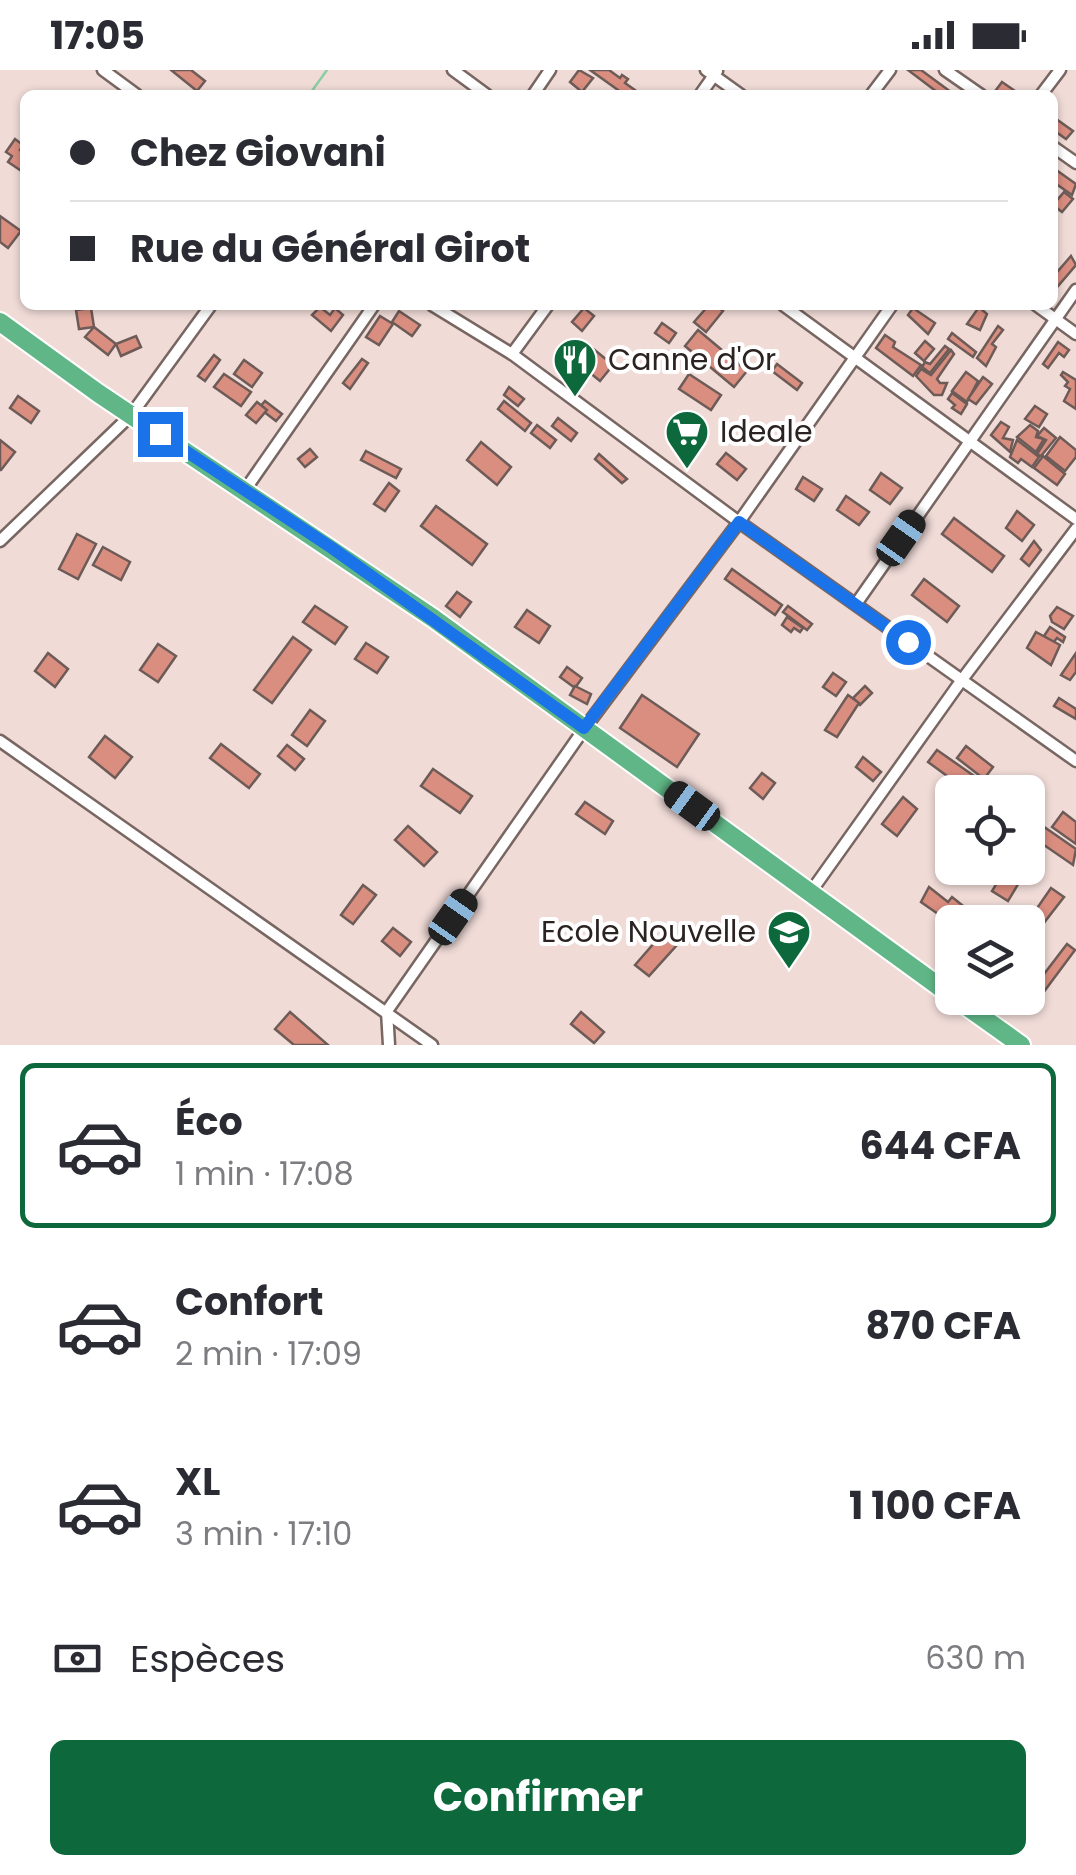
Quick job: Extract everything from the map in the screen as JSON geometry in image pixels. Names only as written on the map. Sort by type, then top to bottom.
[{"type":"highway","points":[[0,322],[432,618],[935,983]]},
{"type":"highway","points":[[979,1015],[1021,1045]]},
{"type":"street","points":[[103,70],[130,90]]},
{"type":"street","points":[[453,70],[481,90]]},
{"type":"street","points":[[875,90],[890,70]]},
{"type":"street","points":[[946,70],[974,90]]},
{"type":"street","points":[[1045,90],[1060,70]]},
{"type":"street","points":[[713,72],[735,90]]},
{"type":"street","points":[[856,604],[1076,290]]},
{"type":"street","points":[[0,541],[131,415],[208,310]]},
{"type":"street","points":[[245,490],[371,310]]},
{"type":"street","points":[[440,310],[512,354],[739,522],[1076,761]]},
{"type":"street","points":[[512,354],[544,310]]},
{"type":"street","points":[[790,310],[1076,519]]},
{"type":"street","points":[[388,1045],[387,1011],[584,728],[739,522],[888,310]]},
{"type":"street","points":[[1043,310],[1076,334]]},
{"type":"street","points":[[810,893],[961,681],[1076,529]]},
{"type":"street","points":[[0,740],[432,1045]]},
{"type":"building","points":[[171,70],[191,70],[205,81],[196,90]]},
{"type":"building","points":[[579,70],[593,78],[584,90],[570,82]]},
{"type":"building","points":[[590,70],[609,70],[620,78],[622,75],[635,90],[618,90]]},
{"type":"building","points":[[908,70],[921,70],[948,90],[934,90]]},
{"type":"building","points":[[1002,82],[1014,90],[996,90]]},
{"type":"building","points":[[1058,120],[1073,131],[1066,139],[1058,133]]},
{"type":"building","points":[[15,139],[20,143],[20,170],[8,162],[12,156],[6,152]]},
{"type":"building","points":[[1058,171],[1076,184],[1072,195],[1058,185]]},
{"type":"building","points":[[1064,192],[1073,199],[1062,212],[1058,199]]},
{"type":"building","points":[[0,216],[20,232],[8,248],[0,242]]},
{"type":"building","points":[[1071,256],[1076,265],[1058,286],[1058,271]]},
{"type":"building","points":[[76,310],[91,310],[94,327],[79,329]]},
{"type":"building","points":[[317,310],[330,315],[337,310],[343,315],[331,331],[312,315]]},
{"type":"building","points":[[582,310],[594,316],[582,331],[572,322]]},
{"type":"building","points":[[705,310],[723,311],[706,332],[694,322]]},
{"type":"building","points":[[916,310],[935,323],[928,334],[908,315]]},
{"type":"building","points":[[977,310],[987,314],[980,330],[967,324]]},
{"type":"building","points":[[399,311],[420,325],[412,336],[392,322]]},
{"type":"building","points":[[380,316],[393,324],[379,345],[366,337]]},
{"type":"building","points":[[662,323],[676,333],[669,343],[655,333]]},
{"type":"building","points":[[998,326],[1003,330],[992,344],[996,347],[986,366],[977,358]]},
{"type":"building","points":[[94,327],[116,344],[108,355],[85,337]]},
{"type":"building","points":[[698,330],[747,371],[734,387],[685,346]]},
{"type":"building","points":[[952,333],[976,352],[973,357],[948,339]]},
{"type":"building","points":[[885,335],[895,342],[893,347],[921,365],[913,376],[876,348]]},
{"type":"building","points":[[136,336],[141,347],[121,356],[116,344]]},
{"type":"building","points":[[925,341],[934,349],[924,361],[915,353]]},
{"type":"building","points":[[1058,342],[1069,350],[1064,357],[1059,353],[1048,368],[1043,364]]},
{"type":"building","points":[[945,346],[949,349],[930,373],[922,367],[925,362],[930,364]]},
{"type":"building","points":[[591,347],[613,365],[600,381],[578,363]]},
{"type":"building","points":[[951,350],[954,354],[937,379],[947,383],[942,395],[934,395],[916,376],[921,369],[931,375]]},
{"type":"building","points":[[214,355],[220,360],[205,381],[198,376]]},
{"type":"building","points":[[362,359],[368,363],[350,389],[343,383]]},
{"type":"building","points":[[244,360],[262,373],[252,387],[234,374]]},
{"type":"building","points":[[777,364],[802,383],[797,390],[772,371]]},
{"type":"building","points":[[966,372],[978,381],[967,402],[952,391]]},
{"type":"building","points":[[1063,372],[1076,380],[1076,409],[1064,401],[1070,389],[1065,386],[1068,382],[1061,375]]},
{"type":"building","points":[[224,374],[251,392],[241,406],[214,387]]},
{"type":"building","points":[[689,374],[721,395],[711,410],[679,389]]},
{"type":"building","points":[[983,377],[992,384],[976,404],[968,399]]},
{"type":"building","points":[[509,387],[524,399],[518,406],[504,395]]},
{"type":"building","points":[[952,393],[967,404],[961,414],[948,399]]},
{"type":"building","points":[[18,396],[39,411],[31,423],[10,408]]},
{"type":"building","points":[[265,401],[282,414],[276,421],[259,408]]},
{"type":"building","points":[[504,401],[531,423],[525,431],[498,409]]},
{"type":"building","points":[[257,402],[267,410],[256,423],[246,415]]},
{"type":"building","points":[[1035,406],[1047,414],[1039,427],[1025,419]]},
{"type":"building","points":[[558,418],[577,433],[571,441],[552,426]]},
{"type":"building","points":[[1001,422],[1009,427],[1003,438],[1013,440],[1010,452],[991,435]]},
{"type":"building","points":[[537,425],[556,440],[550,448],[531,433]]},
{"type":"building","points":[[1030,425],[1038,431],[1036,437],[1044,439],[1036,452],[1017,437]]},
{"type":"building","points":[[1044,428],[1056,438],[1041,456],[1037,454],[1046,440],[1037,436]]},
{"type":"building","points":[[1060,437],[1076,450],[1076,457],[1065,471],[1046,456]]},
{"type":"building","points":[[0,440],[15,452],[1,470],[0,470]]},
{"type":"building","points":[[1017,440],[1039,457],[1032,467],[1010,457]]},
{"type":"building","points":[[481,442],[511,467],[497,485],[467,460]]},
{"type":"building","points":[[310,449],[317,457],[305,467],[298,459]]},
{"type":"building","points":[[366,451],[401,469],[396,478],[361,460]]},
{"type":"building","points":[[726,453],[746,469],[737,480],[717,464]]},
{"type":"building","points":[[599,454],[627,479],[622,483],[595,459]]},
{"type":"building","points":[[1043,456],[1065,474],[1057,485],[1034,468]]},
{"type":"building","points":[[881,473],[902,488],[890,504],[870,490]]},
{"type":"building","points":[[803,477],[822,489],[814,501],[796,489]]},
{"type":"building","points":[[389,483],[399,491],[385,511],[374,504]]},
{"type":"building","points":[[846,496],[869,512],[859,525],[837,510]]},
{"type":"building","points":[[436,506],[487,544],[472,565],[421,526]]},
{"type":"building","points":[[1017,511],[1034,525],[1022,541],[1006,528]]},
{"type":"building","points":[[954,518],[1004,556],[992,572],[942,534]]},
{"type":"building","points":[[77,534],[96,544],[78,579],[59,569]]},
{"type":"building","points":[[1034,541],[1041,550],[1029,566],[1021,559]]},
{"type":"building","points":[[103,547],[130,562],[121,580],[93,565]]},
{"type":"building","points":[[732,569],[782,605],[775,615],[725,579]]},
{"type":"building","points":[[924,579],[959,606],[947,622],[912,595]]},
{"type":"building","points":[[457,592],[471,602],[460,617],[446,606]]},
{"type":"building","points":[[315,606],[347,627],[335,644],[303,622]]},
{"type":"building","points":[[788,606],[812,624],[807,630],[783,612]]},
{"type":"building","points":[[1057,607],[1073,616],[1064,629],[1052,622],[1050,616]]},
{"type":"building","points":[[527,610],[550,626],[539,643],[515,627]]},
{"type":"building","points":[[787,617],[803,628],[800,632],[794,628],[791,632],[782,625]]},
{"type":"building","points":[[1050,627],[1065,637],[1063,642],[1057,638],[1053,643],[1044,636]]},
{"type":"building","points":[[1036,632],[1060,645],[1051,665],[1027,648]]},
{"type":"building","points":[[293,637],[311,650],[272,703],[254,690]]},
{"type":"building","points":[[366,643],[388,657],[377,673],[355,659]]},
{"type":"building","points":[[158,644],[176,656],[158,682],[140,670]]},
{"type":"building","points":[[48,653],[68,669],[55,687],[35,671]]},
{"type":"building","points":[[1076,653],[1076,672],[1070,680],[1061,675]]},
{"type":"building","points":[[567,667],[582,678],[575,688],[560,677]]},
{"type":"building","points":[[833,673],[846,682],[836,696],[823,687]]},
{"type":"building","points":[[575,686],[591,694],[587,704],[570,695]]},
{"type":"building","points":[[865,686],[872,693],[860,705],[853,698]]},
{"type":"building","points":[[642,695],[699,734],[677,767],[620,728]]},
{"type":"building","points":[[848,695],[859,703],[837,737],[825,730]]},
{"type":"building","points":[[1059,698],[1076,709],[1076,719],[1054,706]]},
{"type":"building","points":[[310,710],[325,721],[307,746],[292,735]]},
{"type":"building","points":[[105,736],[132,757],[115,778],[89,757]]},
{"type":"building","points":[[221,744],[260,774],[249,788],[210,758]]},
{"type":"building","points":[[287,745],[304,759],[295,770],[278,756]]},
{"type":"building","points":[[966,746],[993,767],[987,775],[979,775],[957,758]]},
{"type":"building","points":[[937,750],[973,775],[946,775],[928,762]]},
{"type":"building","points":[[863,757],[881,772],[873,781],[856,767]]},
{"type":"building","points":[[433,769],[472,796],[460,813],[421,786]]},
{"type":"building","points":[[762,773],[775,783],[763,799],[750,788]]},
{"type":"building","points":[[903,797],[917,809],[897,836],[882,824]]},
{"type":"building","points":[[585,802],[613,821],[605,834],[576,814]]},
{"type":"building","points":[[1063,812],[1076,822],[1076,844],[1052,827]]},
{"type":"building","points":[[408,826],[437,852],[424,866],[395,840]]},
{"type":"building","points":[[1045,828],[1076,849],[1073,865],[1045,846]]},
{"type":"building","points":[[363,885],[376,895],[353,924],[341,915]]},
{"type":"building","points":[[996,885],[1018,885],[1008,901],[992,891]]},
{"type":"building","points":[[929,887],[948,902],[952,897],[962,905],[935,905],[935,912],[921,902]]},
{"type":"building","points":[[1051,888],[1064,897],[1045,921],[1045,905],[1039,905]]},
{"type":"building","points":[[393,928],[411,942],[400,956],[382,941]]},
{"type":"building","points":[[662,934],[676,946],[649,976],[635,965]]},
{"type":"building","points":[[1067,944],[1075,950],[1045,990],[1045,973]]},
{"type":"building","points":[[290,1012],[328,1045],[294,1045],[275,1029]]},
{"type":"building","points":[[581,1012],[604,1032],[594,1043],[571,1024]]},
{"type":"waterway","points":[[313,90],[327,70]]},
{"type":"place","name":"Canne d'Or","points":[[575,398]]},
{"type":"place","name":"Ideale","points":[[687,470]]},
{"type":"place","name":"Ecole Nouvelle","points":[[789,970]]},
{"type":"route","points":[[160,434],[332,548],[584,728],[739,522],[908,642]]}]
